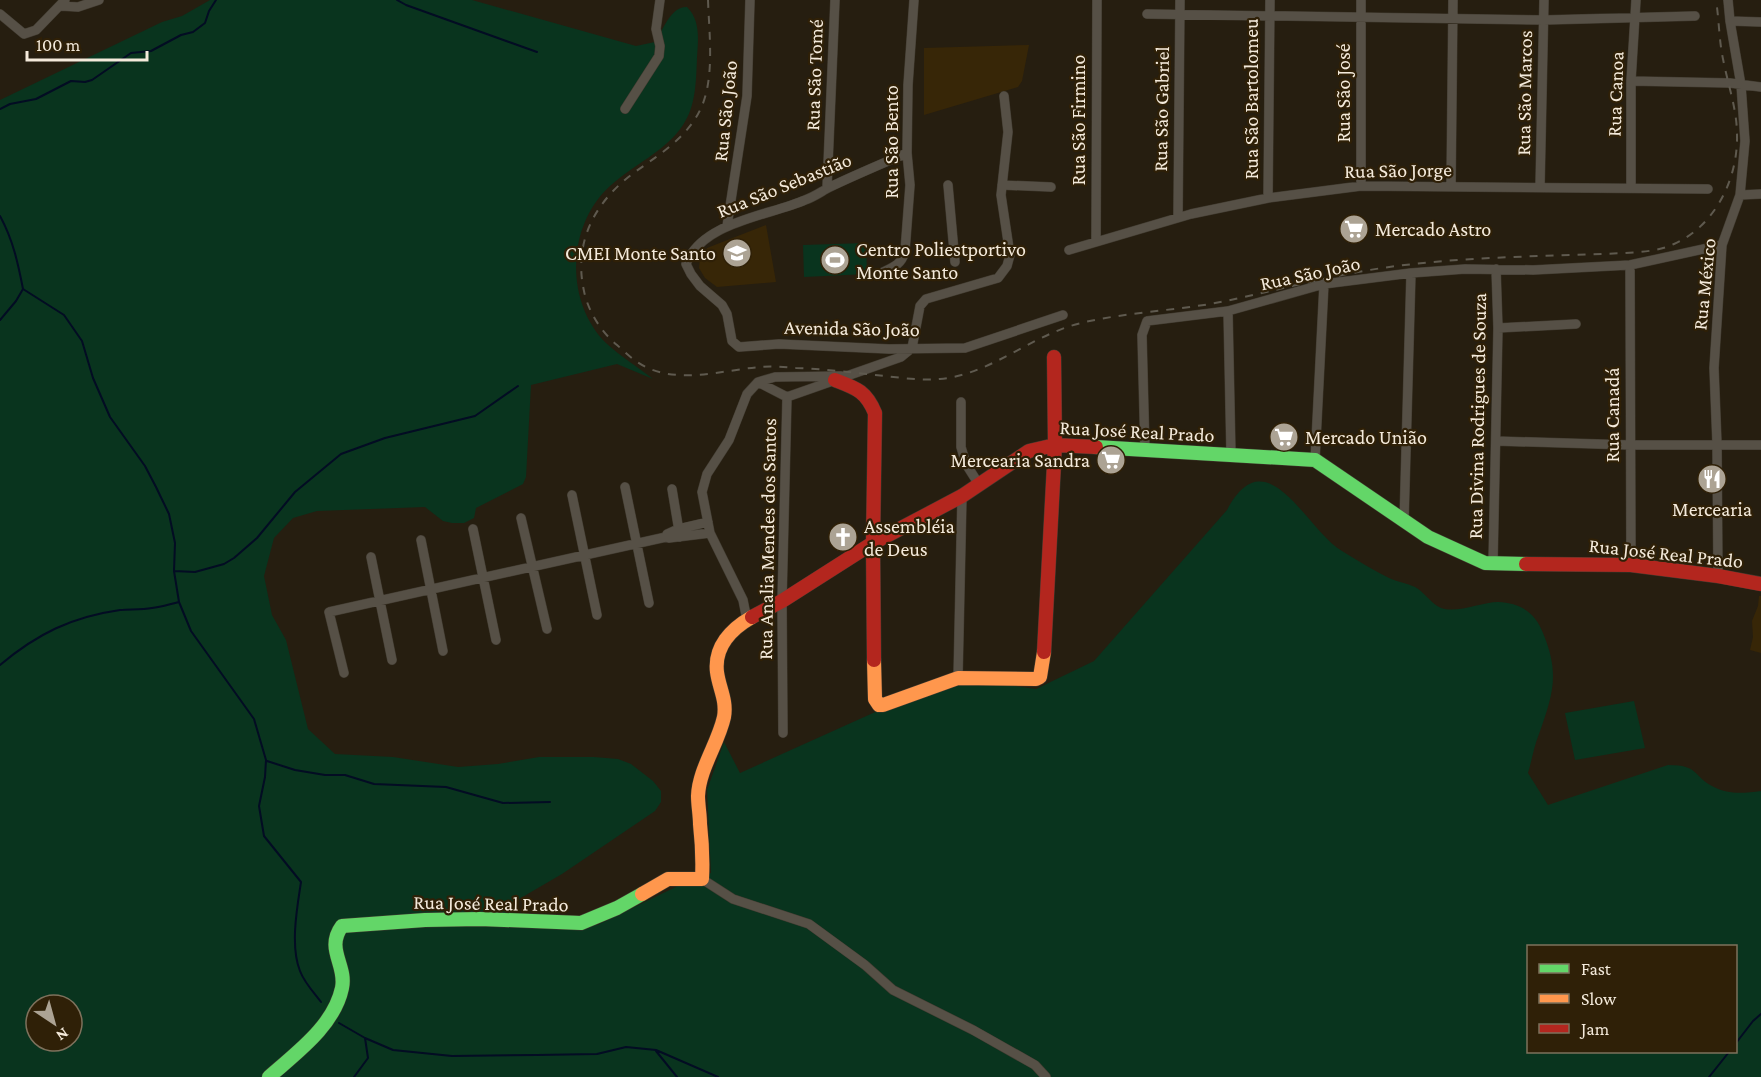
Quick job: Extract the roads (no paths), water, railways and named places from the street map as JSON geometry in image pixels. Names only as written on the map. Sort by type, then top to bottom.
[{"type":"street","points":[[0,14],[24,34],[36,30],[63,3],[78,7],[99,0]]},
{"type":"street","points":[[626,109],[659,56],[660,46],[656,29],[660,0]]},
{"type":"street","name":"Rua São João","points":[[727,226],[747,96],[750,0]]},
{"type":"street","name":"Rua São Tomé","points":[[827,188],[835,0]]},
{"type":"street","name":"Rua São Bento","points":[[883,272],[903,259],[910,185],[907,153],[908,85],[915,0]]},
{"type":"street","name":"Rua São Firmino","points":[[1096,0],[1096,241]]},
{"type":"street","name":"Rua São Gabriel","points":[[1178,218],[1180,0]]},
{"type":"street","name":"Rua São Bartolomeu","points":[[1268,198],[1270,0]]},
{"type":"street","name":"Rua São José","points":[[1361,0],[1361,186]]},
{"type":"street","points":[[1451,187],[1453,0]]},
{"type":"street","name":"Rua São Marcos","points":[[1540,188],[1544,0]]},
{"type":"street","name":"Rua Canoa","points":[[1631,188],[1631,81],[1636,0]]},
{"type":"street","name":"Rua México","points":[[1718,576],[1714,368],[1722,245],[1740,195],[1745,141],[1741,85],[1728,0]]},
{"type":"street","points":[[1146,14],[1269,14],[1544,20],[1695,15]]},
{"type":"street","points":[[1730,21],[1761,22]]},
{"type":"street","points":[[1631,81],[1761,87]]},
{"type":"street","points":[[747,620],[743,600],[710,533],[702,492],[707,474],[729,440],[747,394],[758,382],[775,377],[841,378],[901,357],[912,348],[920,306],[926,299],[998,278],[1007,266],[1010,255],[1001,204],[1008,132],[1004,96]]},
{"type":"street","name":"Rua São Sebastião","points":[[686,264],[690,253],[727,226],[806,200],[827,188],[907,153]]},
{"type":"street","points":[[1002,184],[1051,187]]},
{"type":"street","points":[[948,185],[955,262]]},
{"type":"street","name":"Rua São Jorge","points":[[1069,250],[1178,218],[1268,198],[1361,186],[1708,189]]},
{"type":"street","points":[[1740,195],[1761,194]]},
{"type":"street","name":"Rua São João","points":[[1144,451],[1142,335],[1147,321],[1228,311],[1324,284],[1411,273],[1630,265],[1722,245]]},
{"type":"street","name":"Avenida São João","points":[[686,264],[700,286],[722,305],[727,314],[732,341],[739,347],[779,344],[965,348],[1063,315]]},
{"type":"street","name":"Rua Canadá","points":[[1630,265],[1631,565]]},
{"type":"street","name":"Rua Divina Rodrigues de Souza","points":[[1493,563],[1498,328],[1496,269]]},
{"type":"street","points":[[1404,522],[1411,273]]},
{"type":"street","points":[[1315,460],[1324,284]]},
{"type":"street","points":[[1228,311],[1231,455]]},
{"type":"street","points":[[1498,328],[1576,324]]},
{"type":"street","points":[[841,378],[869,398],[875,413],[873,543],[875,699],[879,705],[883,705],[958,678],[993,677],[1036,680],[1040,677],[1043,667],[1055,445],[1054,357]]},
{"type":"street","name":"Rua Analia Mendes dos Santos","points":[[783,733],[782,601],[787,397],[841,378]]},
{"type":"street","points":[[758,382],[787,397]]},
{"type":"street","points":[[961,402],[961,447],[966,464],[978,483]]},
{"type":"street","points":[[1496,441],[1630,445],[1761,445]]},
{"type":"street","name":"Rua José Real Prado","points":[[269,1077],[303,1048],[328,1018],[337,1001],[343,985],[334,942],[335,933],[342,926],[480,919],[580,923],[617,908],[668,879],[702,879],[703,855],[698,796],[702,775],[724,716],[725,699],[717,672],[719,650],[728,634],[873,543],[962,496],[978,483],[1029,451],[1055,445],[1315,460],[1428,537],[1485,563],[1631,565],[1761,584]]},
{"type":"street","points":[[625,487],[649,603]]},
{"type":"street","points":[[672,489],[680,525],[679,533]]},
{"type":"street","points":[[572,495],[597,615]]},
{"type":"street","points":[[958,678],[962,496]]},
{"type":"street","points":[[521,518],[547,628]]},
{"type":"street","points":[[344,673],[330,612],[637,543],[669,538],[708,522]]},
{"type":"street","points":[[473,529],[496,640]]},
{"type":"street","points":[[679,533],[710,533]]},
{"type":"street","points":[[421,540],[442,651]]},
{"type":"street","points":[[371,557],[392,660]]},
{"type":"street","points":[[702,879],[733,898],[809,924],[865,965],[893,990],[973,1030],[1035,1065],[1046,1077]]},
{"type":"waterway","points":[[0,109],[10,104],[36,99],[71,81],[92,80],[131,53],[151,51],[181,35],[193,32],[205,23],[216,0]]},
{"type":"waterway","points":[[397,0],[537,52]]},
{"type":"waterway","points":[[0,216],[14,252],[23,289],[64,315],[82,341],[93,378],[110,417],[145,466],[156,487],[169,514],[175,543],[174,571],[179,602],[191,631],[254,719],[266,760],[259,806],[264,836],[301,882],[295,927],[295,950],[300,971],[321,1002]]},
{"type":"waterway","points":[[0,320],[23,289]]},
{"type":"waterway","points":[[174,571],[195,572],[224,564],[234,558],[257,538],[295,492],[341,454],[385,438],[475,416],[518,386]]},
{"type":"waterway","points":[[0,665],[27,644],[70,622],[102,613],[155,608],[179,602]]},
{"type":"waterway","points":[[267,761],[295,770],[325,775],[345,775],[374,784],[446,787],[503,803],[550,802]]},
{"type":"waterway","points":[[1737,1042],[1761,1014]]},
{"type":"waterway","points":[[339,1023],[393,1050],[452,1056],[537,1055],[597,1054],[626,1047],[656,1050],[718,1077]]},
{"type":"waterway","points":[[354,1077],[368,1058],[365,1038]]},
{"type":"waterway","points":[[656,1051],[677,1077]]},
{"type":"waterway","points":[[1709,1077],[1728,1053]]},
{"type":"railway","points":[[708,0],[710,69],[701,108],[689,128],[681,136],[621,183],[598,209],[590,224],[585,239],[581,273],[586,299],[596,321],[611,340],[638,363],[673,375],[774,367],[924,380],[959,376],[977,370],[1045,336],[1081,323],[1210,304],[1358,272],[1458,260],[1638,252],[1656,250],[1674,244],[1689,236],[1712,213],[1728,184],[1736,152],[1736,116],[1722,52],[1716,0]]},
{"type":"place","name":"Mercado Astro","points":[[1354,229]]},
{"type":"place","name":"CMEI Monte Santo","points":[[737,253]]},
{"type":"place","name":"Centro Poliestportivo Monte Santo","points":[[835,260]]},
{"type":"place","name":"Mercado União","points":[[1284,437]]},
{"type":"place","name":"Mercearia Sandra","points":[[1111,460]]},
{"type":"place","name":"Mercearia","points":[[1712,479]]},
{"type":"place","name":"Assembléia de Deus","points":[[843,537]]}]
